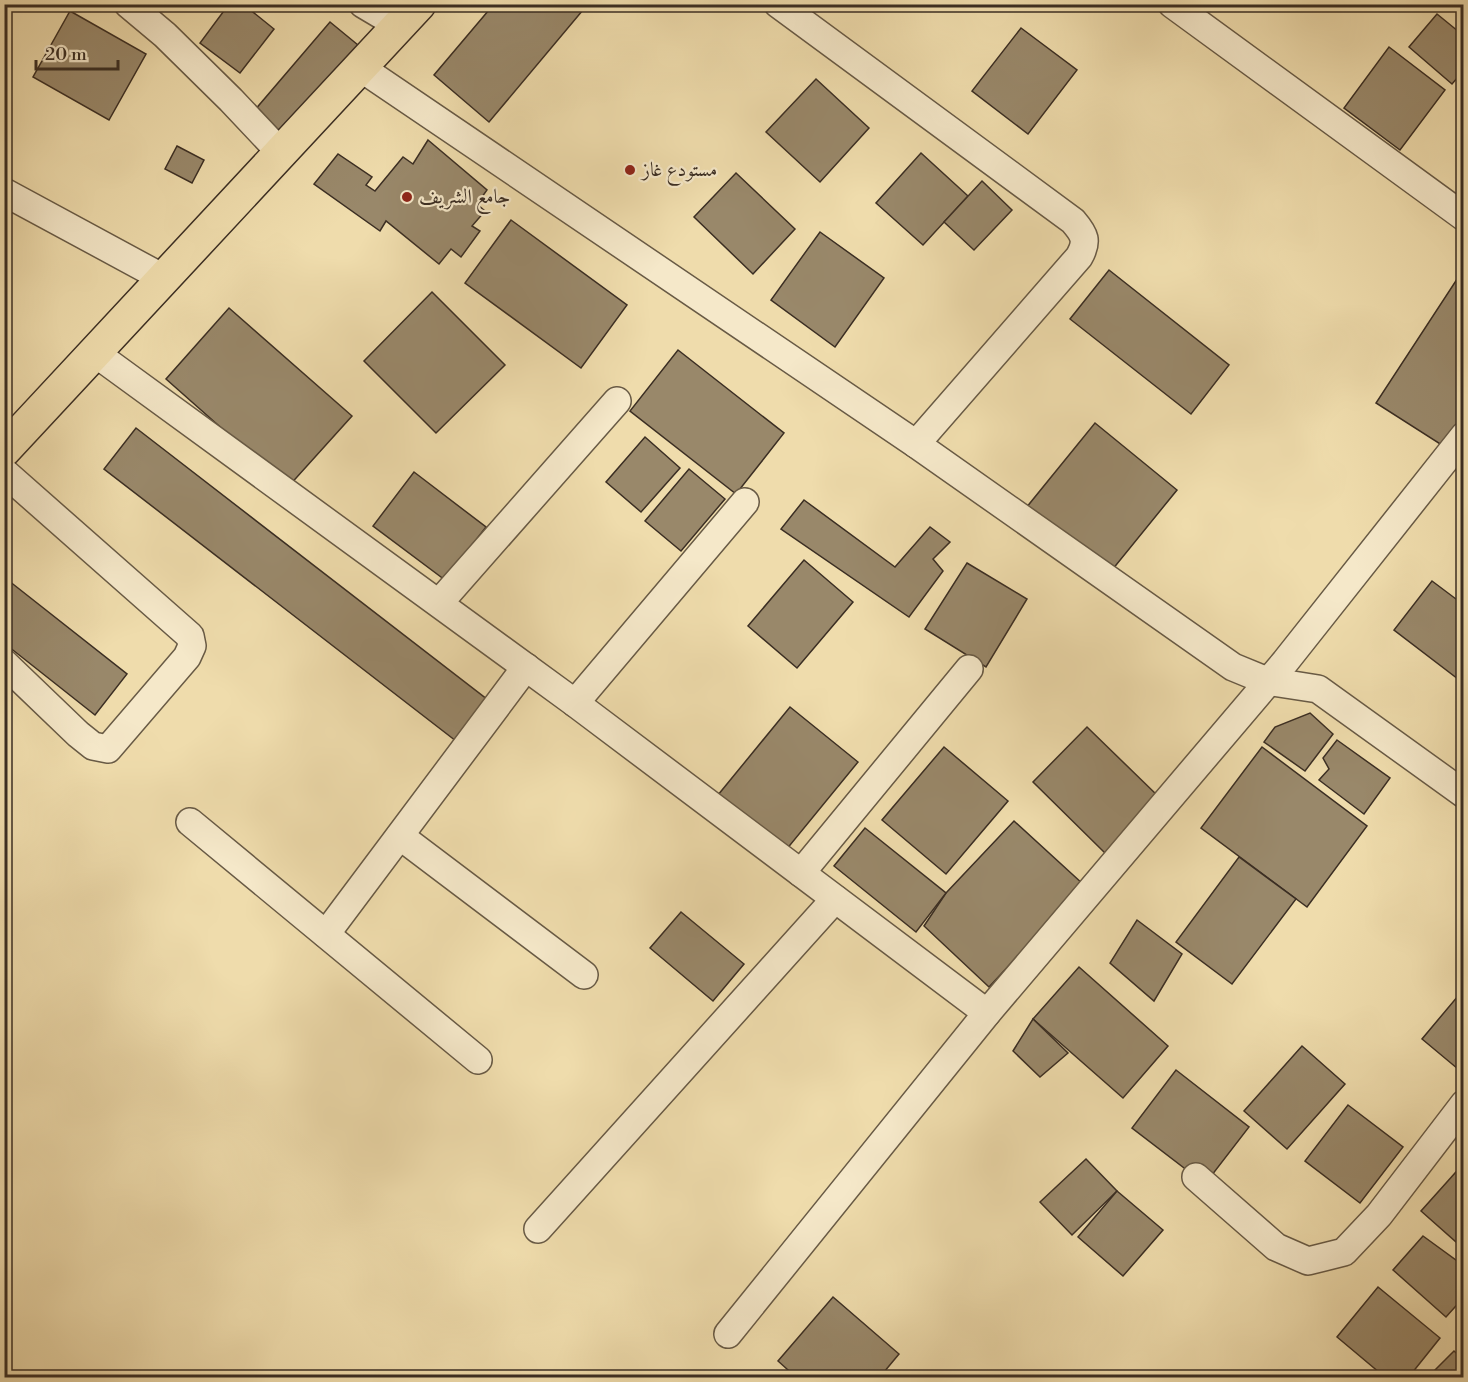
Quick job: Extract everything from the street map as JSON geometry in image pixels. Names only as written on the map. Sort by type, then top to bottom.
[{"type":"main road","points":[[4,450],[410,15]]},
{"type":"street","points":[[128,4],[165,34],[281,153]]},
{"type":"street","points":[[363,4],[410,15]]},
{"type":"street","points":[[778,4],[1073,221],[1084,234],[1086,245],[1079,257],[916,444]]},
{"type":"street","points":[[1172,4],[1464,217]]},
{"type":"street","points":[[361,68],[916,444],[1233,667],[1268,681],[1318,689],[1464,794]]},
{"type":"street","points":[[4,192],[165,279]]},
{"type":"street","points":[[95,353],[575,703],[987,1013]]},
{"type":"street","points":[[439,603],[617,401]]},
{"type":"street","points":[[728,1334],[987,1013],[1268,681],[1464,436]]},
{"type":"street","points":[[4,472],[190,636],[192,646],[187,657],[108,749],[93,746],[78,734],[4,663]]},
{"type":"street","points":[[575,703],[745,502]]},
{"type":"street","points":[[326,934],[526,667]]},
{"type":"street","points":[[801,873],[969,669]]},
{"type":"street","points":[[190,822],[478,1060]]},
{"type":"street","points":[[400,836],[584,975]]},
{"type":"street","points":[[538,1229],[835,899]]},
{"type":"street","points":[[1196,1177],[1276,1247],[1308,1261],[1344,1252],[1379,1215],[1464,1104]]},
{"type":"building","points":[[135,4],[167,4],[153,21]]},
{"type":"building","points":[[229,4],[243,4],[274,29],[240,73],[200,43]]},
{"type":"building","points":[[494,4],[588,4],[489,122],[434,75]]},
{"type":"building","points":[[70,11],[146,54],[109,120],[33,77]]},
{"type":"building","points":[[1437,14],[1464,36],[1464,70],[1452,84],[1409,47]]},
{"type":"building","points":[[330,22],[358,45],[282,134],[254,111]]},
{"type":"building","points":[[1021,28],[1077,70],[1028,134],[972,91]]},
{"type":"building","points":[[1389,47],[1445,90],[1400,150],[1344,108]]},
{"type":"building","points":[[816,79],[869,128],[820,182],[766,132]]},
{"type":"building","name":"جامع الشريف","points":[[428,140],[487,190],[477,204],[485,211],[472,226],[480,231],[461,257],[451,249],[439,264],[386,221],[380,231],[314,184],[338,154],[372,177],[366,185],[375,191],[403,157],[413,164]]},
{"type":"building","points":[[177,146],[204,160],[192,183],[165,169]]},
{"type":"building","points":[[921,153],[968,196],[923,245],[876,203]]},
{"type":"building","points":[[736,173],[795,229],[753,274],[694,217]]},
{"type":"building","points":[[982,181],[1012,210],[974,250],[944,222]]},
{"type":"building","points":[[511,220],[627,305],[581,368],[465,283]]},
{"type":"building","points":[[820,232],[884,278],[835,347],[771,300]]},
{"type":"building","points":[[1109,270],[1229,365],[1191,414],[1070,319]]},
{"type":"building","points":[[1463,270],[1464,425],[1448,449],[1376,403]]},
{"type":"building","points":[[432,292],[505,365],[436,433],[364,361]]},
{"type":"building","points":[[229,308],[352,416],[288,487],[166,379]]},
{"type":"building","points":[[678,350],[784,433],[736,494],[630,411]]},
{"type":"building","points":[[1095,423],[1177,490],[1108,575],[1026,508]]},
{"type":"building","points":[[136,428],[488,700],[456,741],[104,469]]},
{"type":"building","points":[[645,437],[680,468],[641,512],[606,482]]},
{"type":"building","points":[[689,469],[725,499],[681,551],[645,521]]},
{"type":"building","points":[[414,472],[486,527],[445,580],[373,526]]},
{"type":"building","points":[[804,500],[895,567],[930,527],[950,542],[933,559],[943,571],[909,617],[781,529]]},
{"type":"building","points":[[804,560],[853,602],[797,668],[748,626]]},
{"type":"building","points":[[967,563],[1027,599],[986,667],[925,629]]},
{"type":"building","points":[[4,577],[127,674],[95,715],[4,643]]},
{"type":"building","points":[[1432,581],[1464,605],[1464,672],[1458,679],[1394,630]]},
{"type":"building","points":[[790,707],[858,762],[786,850],[718,795]]},
{"type":"building","points":[[1310,713],[1333,734],[1305,771],[1264,742],[1275,727]]},
{"type":"building","points":[[1087,727],[1160,798],[1106,854],[1033,782]]},
{"type":"building","points":[[1337,740],[1390,778],[1364,814],[1319,780],[1329,769],[1323,758]]},
{"type":"building","points":[[944,747],[1008,801],[946,874],[882,820]]},
{"type":"building","points":[[1262,747],[1367,826],[1307,907],[1201,828]]},
{"type":"building","points":[[1014,821],[1084,885],[989,987],[924,926],[946,893]]},
{"type":"building","points":[[865,828],[946,893],[916,932],[834,866]]},
{"type":"building","points":[[1239,857],[1296,899],[1232,984],[1176,942]]},
{"type":"building","points":[[681,912],[744,964],[713,1001],[650,948]]},
{"type":"building","points":[[1137,920],[1182,954],[1154,1001],[1110,963]]},
{"type":"building","points":[[1079,967],[1168,1046],[1123,1098],[1033,1019]]},
{"type":"building","points":[[1464,991],[1464,1074],[1422,1039]]},
{"type":"building","points":[[1033,1019],[1068,1053],[1040,1077],[1013,1051]]},
{"type":"building","points":[[1302,1046],[1345,1084],[1287,1149],[1244,1111]]},
{"type":"building","points":[[1176,1070],[1249,1127],[1205,1184],[1132,1128]]},
{"type":"building","points":[[1348,1105],[1403,1147],[1360,1203],[1305,1161]]},
{"type":"building","points":[[1086,1159],[1117,1191],[1072,1235],[1040,1202]]},
{"type":"building","points":[[1464,1163],[1464,1249],[1421,1211]]},
{"type":"building","points":[[1117,1191],[1163,1230],[1123,1276],[1078,1237]]},
{"type":"building","points":[[1423,1236],[1464,1266],[1464,1297],[1446,1317],[1393,1270]]},
{"type":"building","points":[[1378,1287],[1440,1338],[1408,1378],[1386,1378],[1337,1337]]},
{"type":"building","points":[[833,1297],[899,1354],[879,1378],[797,1378],[778,1361]]},
{"type":"building","points":[[1454,1351],[1464,1360],[1464,1378],[1427,1378]]},
{"type":"place","name":"مستودع غاز","points":[[630,170]]},
{"type":"place","name":"جامع الشريف","points":[[407,197]]}]
